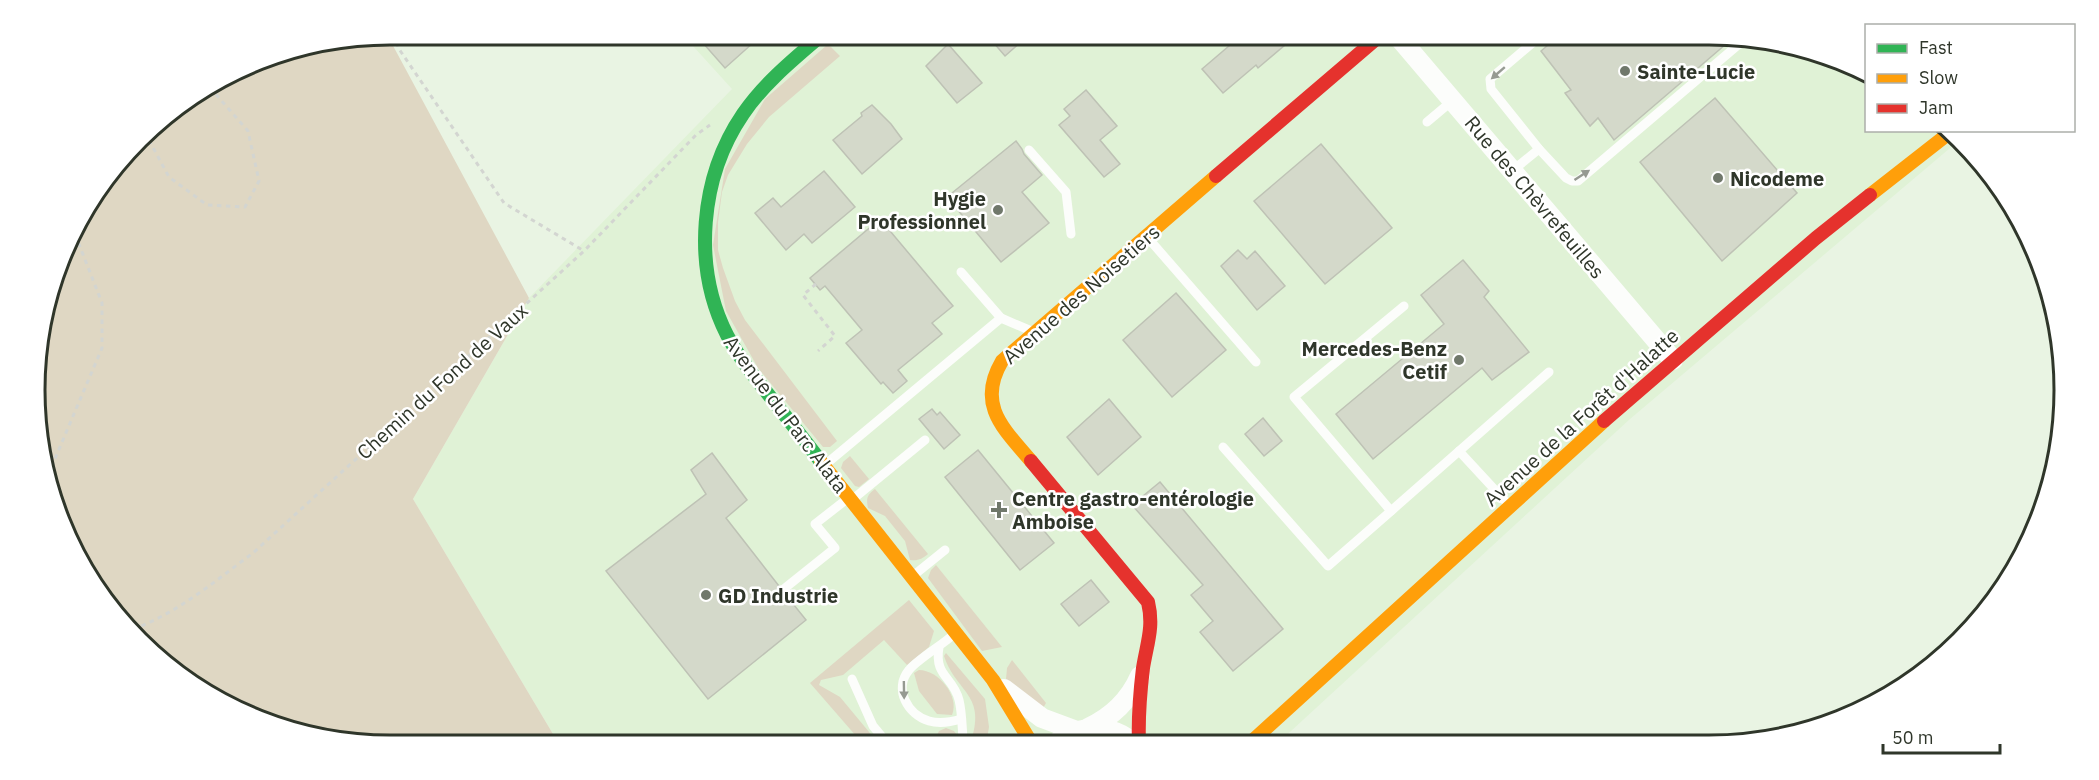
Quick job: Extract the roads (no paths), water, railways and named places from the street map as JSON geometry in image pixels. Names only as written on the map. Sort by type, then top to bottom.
[{"type":"street","name":"Avenue du Parc Alata","points":[[811,45],[771,81],[747,108],[724,146],[715,170],[706,211],[706,262],[714,303],[724,331],[736,353],[993,680],[1027,735]]},
{"type":"street","name":"Avenue des Noisetiers","points":[[1139,735],[1138,716],[1143,669],[1152,619],[1148,602],[1005,431],[994,414],[991,385],[1002,360],[1147,236],[1172,208],[1369,45]]},
{"type":"street","name":"Rue des Chèvrefeuilles","points":[[1405,45],[1673,360]]},
{"type":"street","name":"Avenue de la Forêt d'Halatte","points":[[1258,735],[1673,360],[1816,238],[1943,138]]},
{"type":"street","name":"Avenue des Noisetiers","points":[[1072,735],[1107,719],[1120,707],[1133,689],[1143,669]]},
{"type":"street","name":"Avenue du Parc Alata","points":[[993,680],[1042,717],[1082,730],[1113,732],[1118,735]]},
{"type":"lane","points":[[1529,45],[1490,79],[1489,83],[1491,89],[1539,149],[1566,178],[1572,181],[1578,181],[1736,46]]},
{"type":"lane","points":[[1427,122],[1452,101]]},
{"type":"lane","points":[[1512,171],[1539,149]]},
{"type":"lane","points":[[1029,150],[1065,192],[1071,234]]},
{"type":"lane","points":[[1147,236],[1256,362]]},
{"type":"lane","points":[[961,272],[1001,318],[1034,332]]},
{"type":"lane","points":[[1391,511],[1294,397],[1404,306]]},
{"type":"lane","points":[[824,465],[1001,318]]},
{"type":"lane","points":[[1223,447],[1328,566],[1549,372]]},
{"type":"lane","points":[[784,588],[835,548],[815,524],[925,440]]},
{"type":"lane","points":[[1459,451],[1509,506]]},
{"type":"lane","points":[[912,576],[945,550]]},
{"type":"lane","points":[[956,632],[909,670],[904,679],[904,698],[918,716],[928,721],[939,723],[961,719]]},
{"type":"lane","points":[[939,647],[937,664],[954,688],[959,700],[963,735]]},
{"type":"lane","points":[[852,679],[873,726],[880,735]]},
{"type":"place","name":"Sainte-Lucie","points":[[1625,71]]},
{"type":"place","name":"Nicodeme","points":[[1718,178]]},
{"type":"place","name":"Hygie Professionnel","points":[[998,210]]},
{"type":"place","name":"Mercedes-Benz Cetif","points":[[1459,360]]},
{"type":"place","name":"Centre gastro-entérologie Amboise","points":[[999,510]]},
{"type":"place","name":"GD Industrie","points":[[706,595]]}]
